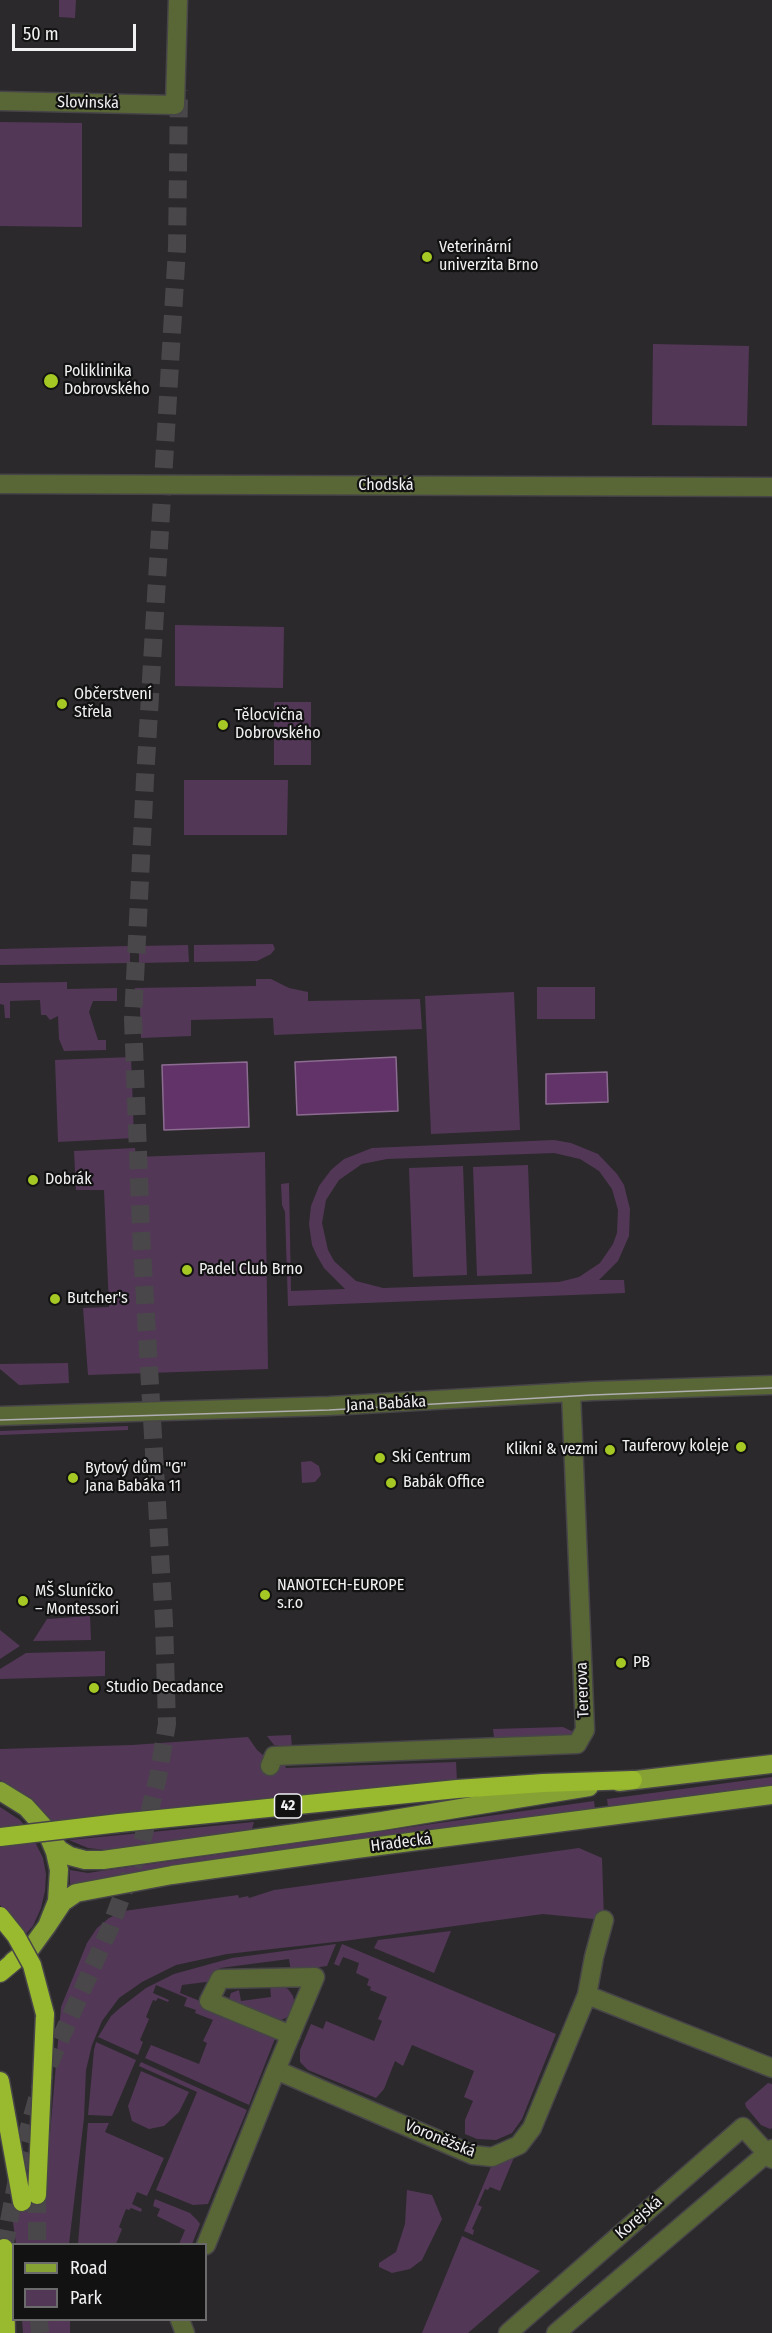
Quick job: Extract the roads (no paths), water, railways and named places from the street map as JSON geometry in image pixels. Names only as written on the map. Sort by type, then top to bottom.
[{"type":"highway","name":"42","points":[[0,1837],[457,1789],[633,1780]]},
{"type":"highway","points":[[0,1916],[16,1936],[32,1965],[45,2014],[29,2199],[0,2081]]},
{"type":"highway","points":[[0,1974],[18,1958]]},
{"type":"highway","points":[[4,2248],[6,2333]]},
{"type":"main road","name":"Hradecká","points":[[50,1838],[60,1850],[70,1856],[85,1860],[103,1860],[382,1821],[633,1780],[772,1764]]},
{"type":"main road","points":[[0,1791],[26,1807],[50,1838],[58,1862],[59,1881],[57,1901],[47,1926],[31,1948],[0,1967]]},
{"type":"main road","name":"Hradecká","points":[[47,1926],[63,1902],[76,1893],[172,1875],[368,1847],[772,1795]]},
{"type":"street","name":"Slovinská","points":[[0,101],[175,105],[178,0]]},
{"type":"street","name":"Chodská","points":[[0,484],[772,487]]},
{"type":"street","name":"Jana Babáka","points":[[0,1416],[341,1406],[571,1392],[772,1385]]},
{"type":"street","name":"Tererova","points":[[270,1766],[274,1756],[578,1744],[585,1730],[571,1392]]},
{"type":"street","name":"Voroněžská","points":[[276,2070],[473,2155],[492,2157],[519,2145],[532,2128],[588,1995],[594,1958],[604,1920]]},
{"type":"street","points":[[207,2243],[315,1977],[220,1979],[209,2001],[291,2035]]},
{"type":"street","points":[[588,1995],[772,2068]]},
{"type":"street","name":"Korejská","points":[[508,2333],[742,2127],[770,2154],[556,2333]]},
{"type":"tunnel","points":[[4,2248],[22,2152],[43,2078],[110,1928],[142,1842],[158,1777],[167,1724],[164,1622],[141,1232],[133,1019],[177,248],[179,90]]},
{"type":"tunnel","points":[[37,2195],[37,2243]]},
{"type":"tunnel","points":[[39,2321],[40,2333]]},
{"type":"tram line","points":[[0,1420],[329,1410],[592,1395],[772,1388]]},
{"type":"place","name":"Veterinární univerzita Brno","points":[[427,257]]},
{"type":"place","name":"Poliklinika Dobrovského","points":[[51,381]]},
{"type":"place","name":"Občerstvení Střela","points":[[62,704]]},
{"type":"place","name":"Tělocvična Dobrovského","points":[[223,725]]},
{"type":"place","name":"Dobrák","points":[[33,1180]]},
{"type":"place","name":"Padel Club Brno","points":[[187,1270]]},
{"type":"place","name":"Butcher's","points":[[55,1299]]},
{"type":"place","name":"Tauferovy koleje","points":[[741,1447]]},
{"type":"place","name":"Klikni & vezmi","points":[[610,1450]]},
{"type":"place","name":"Ski Centrum","points":[[380,1458]]},
{"type":"place","name":"Bytový dům \"G\" Jana Babáka 11","points":[[73,1478]]},
{"type":"place","name":"Babák Office","points":[[391,1483]]},
{"type":"place","name":"NANOTECH-EUROPE s.r.o","points":[[265,1595]]},
{"type":"place","name":"MŠ Sluníčko – Montessori","points":[[23,1601]]},
{"type":"place","name":"PB","points":[[621,1663]]},
{"type":"place","name":"Studio Decadance","points":[[94,1688]]}]
